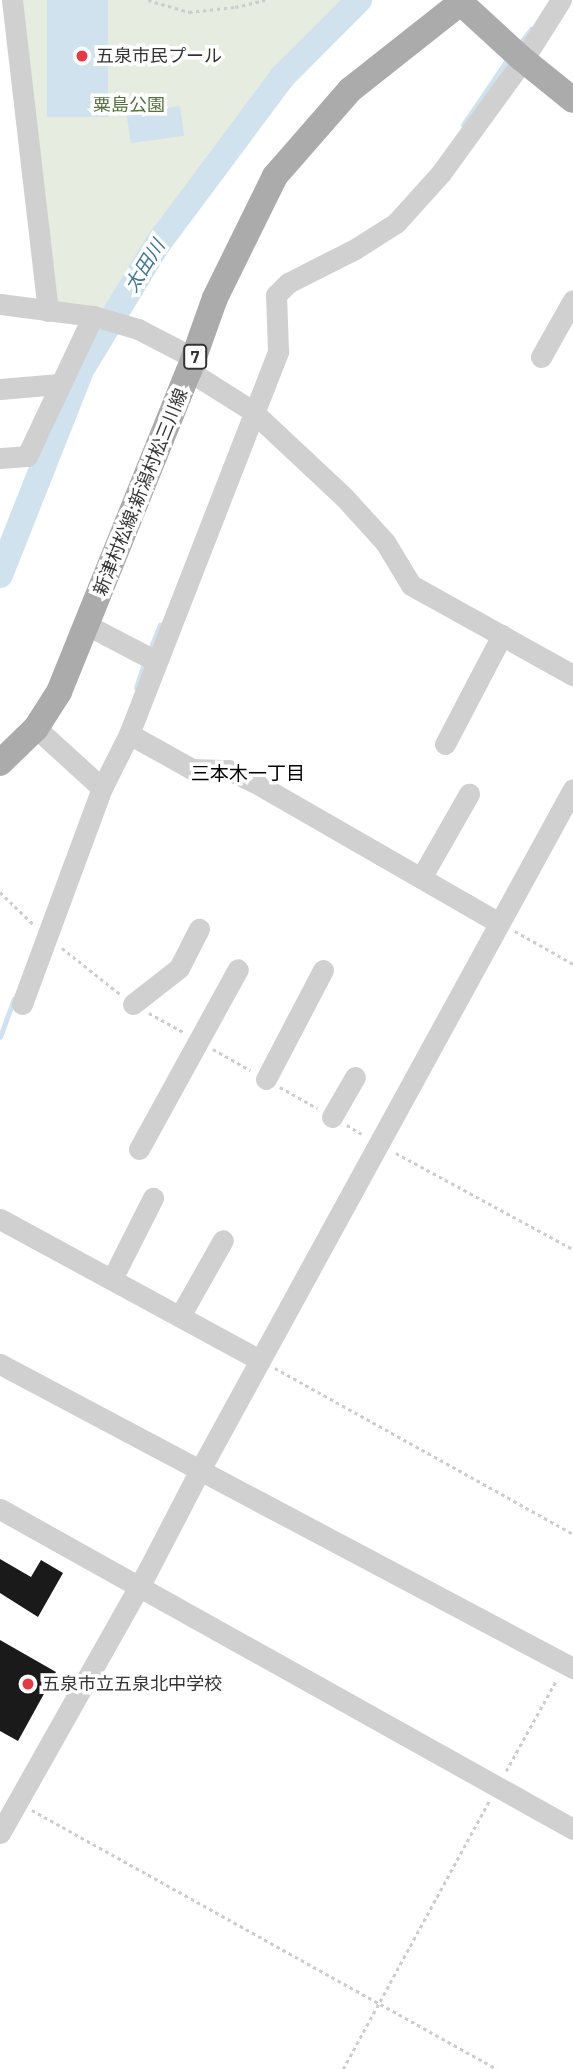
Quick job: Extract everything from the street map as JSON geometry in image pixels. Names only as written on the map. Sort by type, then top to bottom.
[{"type":"main road","points":[[462,1],[523,60],[573,100]]},
{"type":"main road","name":"新津村松線;新潟村松三川線","points":[[0,763],[36,728],[59,692],[192,365],[215,298],[275,176],[350,90],[462,1]]},
{"type":"street","points":[[22,1004],[102,788],[129,734],[278,351],[276,295],[288,283],[355,249],[396,222],[441,173],[523,60],[561,0]]},
{"type":"street","points":[[8,7],[48,311]]},
{"type":"street","points":[[541,357],[573,300]]},
{"type":"street","points":[[0,304],[93,316],[138,329],[192,365],[255,413],[361,515],[385,542],[411,585],[573,675]]},
{"type":"street","points":[[0,458],[27,456],[93,316]]},
{"type":"street","points":[[0,389],[59,384]]},
{"type":"street","points":[[87,625],[156,661]]},
{"type":"street","points":[[445,744],[502,635]]},
{"type":"street","points":[[36,728],[102,788]]},
{"type":"street","points":[[129,734],[192,769],[229,770],[254,782],[499,923]]},
{"type":"street","points":[[0,1833],[573,789]]},
{"type":"street","points":[[421,878],[469,794]]},
{"type":"street","points":[[133,1004],[178,968],[199,929]]},
{"type":"street","points":[[139,1149],[238,969]]},
{"type":"street","points":[[266,1079],[323,970]]},
{"type":"street","points":[[332,1117],[355,1077]]},
{"type":"street","points":[[112,1279],[153,1198]]},
{"type":"street","points":[[0,1219],[260,1360]]},
{"type":"street","points":[[180,1316],[223,1240]]},
{"type":"street","points":[[0,1364],[569,1666]]},
{"type":"street","points":[[0,1510],[573,1829]]},
{"type":"path","points":[[148,0],[189,12],[235,8],[265,0]]},
{"type":"path","points":[[0,892],[33,925]]},
{"type":"path","points":[[499,923],[573,964]]},
{"type":"path","points":[[379,1143],[573,1249]]},
{"type":"path","points":[[260,1360],[573,1534]]},
{"type":"path","points":[[343,2069],[496,1787],[569,1666]]},
{"type":"path","points":[[17,1802],[497,2069]]},
{"type":"green space","name":"粟島公園","points":[[12,0],[359,0],[282,77],[234,137],[107,320],[48,311]]},
{"type":"water","name":"五泉市民プール","points":[[47,0],[108,0],[108,117],[47,117]]},
{"type":"water","name":"五泉市民プール","points":[[180,106],[184,136],[131,143],[127,114]]},
{"type":"building","points":[[0,1559],[31,1577],[41,1560],[63,1573],[38,1617],[0,1593]]},
{"type":"building","points":[[0,1640],[56,1672],[18,1741],[0,1731]]},
{"type":"waterway","name":"太田川","points":[[0,575],[81,370],[157,245],[282,77],[359,0]]},
{"type":"waterway","points":[[519,45],[531,29]]},
{"type":"waterway","points":[[463,125],[509,57]]},
{"type":"waterway","points":[[149,652],[160,625]]},
{"type":"waterway","points":[[136,688],[144,663]]},
{"type":"waterway","points":[[0,1037],[14,999]]},
{"type":"place","name":"五泉市民プール","points":[[82,56]]},
{"type":"place","name":"五泉市立五泉北中学校","points":[[28,1684]]},
{"type":"district","name":"三本木一丁目","points":[[248,774]]}]
